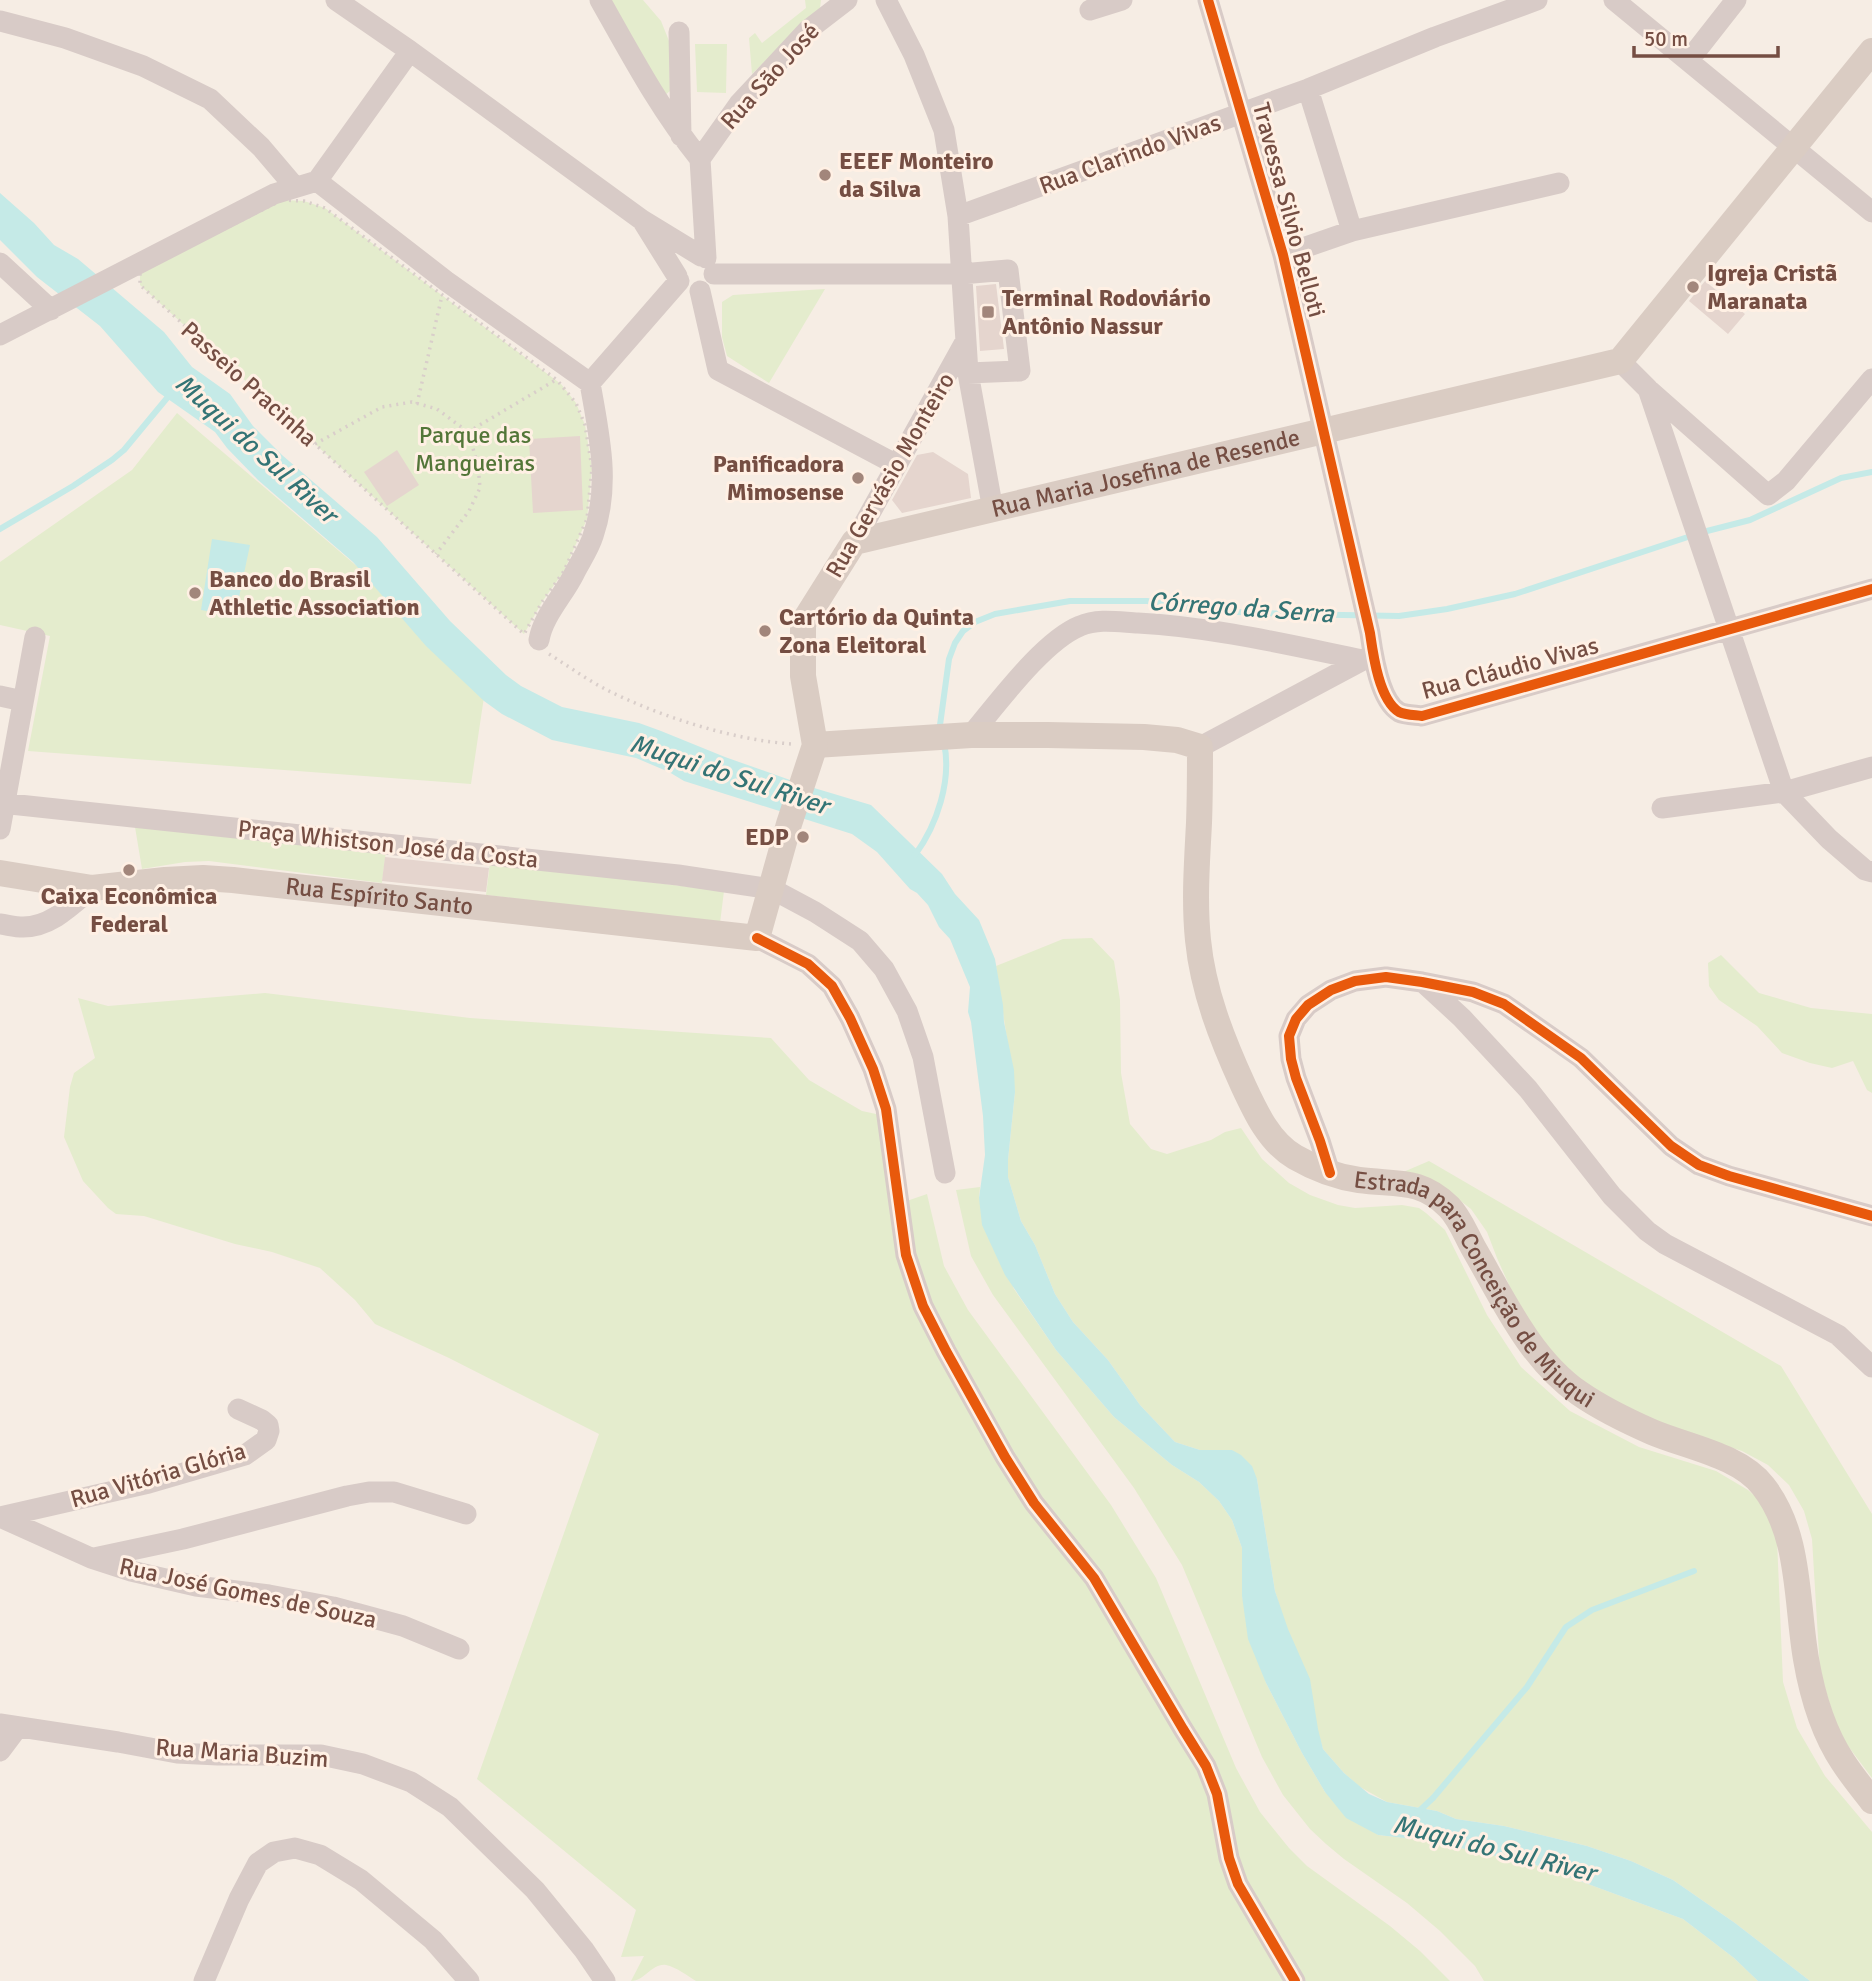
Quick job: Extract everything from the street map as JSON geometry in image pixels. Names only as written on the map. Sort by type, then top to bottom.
[{"type":"main road","points":[[1620,361],[1872,51]]},
{"type":"main road","name":"Rua Maria Josefina de Resende","points":[[854,542],[1620,361]]},
{"type":"main road","name":"Rua Gervásio Monteiro","points":[[772,889],[789,824],[815,745],[803,676],[803,623],[854,542]]},
{"type":"main road","points":[[815,745],[952,736],[1144,737],[1177,740],[1200,747]]},
{"type":"main road","name":"Estrada para Conceição de Mjuqui","points":[[1200,747],[1195,899],[1198,943],[1208,998],[1223,1041],[1250,1100],[1269,1133],[1292,1155],[1330,1173],[1359,1180],[1417,1185],[1434,1194],[1452,1210],[1517,1323],[1547,1364],[1575,1391],[1604,1410],[1654,1433],[1738,1465],[1761,1483],[1776,1506],[1790,1539],[1806,1660],[1814,1696],[1830,1740],[1843,1763],[1872,1801]]},
{"type":"main road","name":"Rua Espírito Santo","points":[[0,873],[92,888],[203,878],[757,938]]},
{"type":"main road","points":[[757,938],[772,889]]},
{"type":"street","points":[[336,0],[642,220],[707,263],[961,274],[1008,270],[1020,371],[968,373]]},
{"type":"street","points":[[600,0],[655,98],[699,159],[710,285],[700,291],[688,290],[678,279],[642,220]]},
{"type":"street","name":"Rua São José","points":[[699,159],[739,104],[808,30],[847,0]]},
{"type":"street","points":[[886,0],[914,55],[944,130],[958,216],[968,373],[993,510]]},
{"type":"street","points":[[1090,10],[1122,0]]},
{"type":"street","name":"Travessa Silvio Belloti","points":[[1208,0],[1283,255],[1324,433]]},
{"type":"street","name":"Rua Clarindo Vivas","points":[[958,216],[1308,89],[1435,37],[1537,0]]},
{"type":"street","points":[[1614,0],[1872,212]]},
{"type":"street","points":[[1689,60],[1736,0]]},
{"type":"street","points":[[0,21],[65,38],[143,66],[210,99],[261,147],[295,187]]},
{"type":"street","points":[[679,32],[681,135]]},
{"type":"street","points":[[0,335],[274,194],[317,181],[410,51]]},
{"type":"street","points":[[1308,89],[1352,231]]},
{"type":"street","points":[[317,181],[444,288],[564,375],[590,383]]},
{"type":"street","points":[[1283,255],[1352,231],[1559,183]]},
{"type":"street","points":[[590,383],[678,279],[678,270],[684,259],[695,255],[707,263]]},
{"type":"street","points":[[0,263],[51,310]]},
{"type":"street","points":[[700,291],[718,370],[897,465]]},
{"type":"street","name":"Rua Gervásio Monteiro","points":[[854,542],[965,341]]},
{"type":"street","points":[[1620,361],[1768,495],[1786,481],[1872,379]]},
{"type":"street","points":[[539,640],[541,628],[568,586],[593,537],[602,498],[603,458],[590,383]]},
{"type":"street","points":[[1648,389],[1784,792],[1829,839],[1865,870],[1872,872]]},
{"type":"street","name":"Rua Cláudio Vivas","points":[[1324,433],[1370,633],[1369,659],[1390,704],[1401,713],[1422,716],[1872,589]]},
{"type":"street","points":[[952,736],[1061,638],[1080,626],[1102,621],[1172,625],[1369,659]]},
{"type":"street","points":[[0,829],[2,803],[35,637]]},
{"type":"street","points":[[1200,747],[1369,659]]},
{"type":"street","points":[[0,696],[23,701]]},
{"type":"street","points":[[1662,808],[1784,792],[1872,767]]},
{"type":"street","name":"Praça Whistson José da Costa","points":[[2,803],[678,875],[772,889],[860,941],[884,969],[907,1011],[923,1057],[946,1173]]},
{"type":"street","points":[[0,924],[25,927],[43,923],[60,915],[92,888]]},
{"type":"street","points":[[757,938],[808,964],[832,986],[850,1018],[873,1069],[886,1109],[906,1255],[923,1306],[1034,1503],[1094,1578],[1206,1766],[1217,1794],[1229,1857],[1238,1884],[1296,1981]]},
{"type":"street","points":[[1330,1173],[1291,1059],[1289,1036],[1296,1019],[1308,1005],[1331,990],[1355,981],[1386,977],[1473,992],[1504,1004],[1581,1058],[1671,1146],[1699,1165],[1872,1216]]},
{"type":"street","points":[[1422,982],[1462,1018],[1528,1089],[1612,1196],[1647,1231],[1665,1244],[1838,1335],[1872,1367]]},
{"type":"street","name":"Rua Vitória Glória","points":[[0,1517],[149,1483],[245,1455],[266,1440],[269,1431],[268,1425],[262,1420],[238,1409]]},
{"type":"street","points":[[91,1559],[183,1539],[369,1492],[394,1492],[466,1514]]},
{"type":"street","name":"Rua José Gomes de Souza","points":[[0,1517],[91,1559],[131,1571],[196,1586],[333,1606],[403,1626],[459,1649]]},
{"type":"street","points":[[0,1751],[9,1725]]},
{"type":"street","name":"Rua Maria Buzim","points":[[9,1725],[177,1753],[321,1755],[363,1764],[411,1782],[450,1807],[535,1890],[605,1981]]},
{"type":"street","points":[[203,1981],[258,1863],[274,1852],[295,1849],[320,1855],[362,1880],[433,1940],[468,1981]]},
{"type":"path","points":[[417,404],[444,288]]},
{"type":"path","points":[[468,432],[564,375]]},
{"type":"path","points":[[315,444],[382,407],[412,402],[437,409],[468,432],[478,464],[480,488],[469,511],[436,554]]},
{"type":"path","points":[[539,640],[541,649],[547,653],[604,688],[640,704],[725,733],[766,742],[815,745]]},
{"type":"green space","points":[[607,0],[643,0],[661,21],[669,41],[670,91],[665,95]]},
{"type":"green space","points":[[805,0],[821,0],[820,8],[752,74],[749,38],[755,33],[762,43],[806,8]]},
{"type":"green space","points":[[695,44],[727,44],[726,93],[697,92]]},
{"type":"green space","name":"Parque das Mangueiras","points":[[282,200],[304,201],[325,208],[561,384],[576,403],[585,425],[592,468],[587,519],[564,571],[524,634],[140,285],[140,271]]},
{"type":"green space","points":[[825,289],[769,383],[727,356],[722,337],[722,302],[733,295]]},
{"type":"green space","name":"Banco do Brasil Athletic Association","points":[[177,413],[487,677],[471,784],[28,751],[50,636],[0,625],[0,562],[132,470]]},
{"type":"green space","points":[[134,821],[386,851],[382,883],[209,861],[142,869]]},
{"type":"green space","points":[[490,863],[724,891],[720,923],[486,895]]},
{"type":"green space","points":[[1092,938],[1114,961],[1120,1000],[1121,1073],[1130,1124],[1151,1149],[1167,1154],[1241,1128],[1262,1159],[1289,1183],[1310,1195],[1355,1208],[1402,1205],[1419,1208],[1445,1230],[1487,1315],[1521,1367],[1570,1411],[1639,1447],[1716,1471],[1748,1490],[1765,1505],[1777,1540],[1783,1682],[1797,1728],[1825,1776],[1872,1832],[1872,1981],[1810,1981],[1735,1923],[1673,1880],[1631,1861],[1587,1846],[1387,1802],[1360,1787],[1323,1749],[1275,1591],[1257,1479],[1232,1450],[1200,1450],[1175,1442],[1140,1405],[1108,1360],[1073,1322],[1055,1294],[1035,1245],[1021,1221],[1008,1177],[1015,1092],[996,966],[1063,939]]},
{"type":"green space","points":[[1721,955],[1759,993],[1811,1008],[1872,1014],[1872,1093],[1867,1090],[1853,1061],[1832,1068],[1782,1053],[1757,1026],[1719,1000],[1709,986],[1708,963]]},
{"type":"green space","points":[[265,993],[470,1018],[771,1038],[809,1080],[862,1111],[890,1117],[898,1204],[927,1194],[944,1266],[968,1310],[1111,1505],[1156,1578],[1236,1768],[1260,1812],[1307,1866],[1390,1926],[1450,1981],[696,1981],[678,1970],[661,1965],[631,1981],[644,1956],[621,1957],[636,1910],[477,1779],[599,1434],[375,1324],[355,1300],[320,1268],[144,1216],[116,1214],[83,1181],[64,1137],[74,1073],[95,1058],[78,998],[108,1006]]},
{"type":"green space","points":[[1429,1161],[1781,1366],[1872,1514],[1872,1778],[1845,1742],[1836,1725],[1820,1671],[1812,1539],[1804,1511],[1789,1485],[1768,1465],[1742,1451],[1668,1428],[1600,1398],[1553,1357],[1518,1305],[1487,1232],[1471,1209],[1449,1192],[1394,1176]]},
{"type":"green space","points":[[980,1187],[979,1198],[1014,1289],[1056,1350],[1114,1417],[1172,1465],[1199,1482],[1219,1501],[1232,1520],[1242,1548],[1242,1596],[1266,1683],[1325,1792],[1378,1835],[1430,1841],[1539,1866],[1683,1919],[1734,1958],[1758,1981],[1484,1981],[1475,1966],[1440,1931],[1407,1903],[1344,1859],[1310,1829],[1283,1795],[1262,1757],[1182,1565],[1134,1488],[993,1295],[971,1256],[956,1190]]},
{"type":"water","name":"Muqui do Sul River","points":[[0,193],[54,245],[78,259],[164,332],[192,367],[230,394],[253,426],[282,455],[377,537],[450,621],[521,686],[562,707],[639,723],[804,785],[871,805],[942,874],[955,894],[979,920],[995,959],[1014,1070],[1015,1092],[1008,1177],[1021,1221],[1035,1245],[1055,1294],[1073,1322],[1108,1360],[1140,1405],[1175,1442],[1200,1450],[1232,1450],[1252,1466],[1257,1479],[1275,1591],[1310,1679],[1323,1749],[1344,1773],[1369,1794],[1387,1802],[1587,1846],[1631,1861],[1673,1880],[1735,1923],[1810,1981],[1758,1981],[1734,1958],[1683,1919],[1539,1866],[1430,1841],[1378,1835],[1346,1818],[1325,1792],[1302,1753],[1266,1683],[1248,1639],[1242,1596],[1242,1548],[1232,1520],[1219,1501],[1199,1482],[1172,1465],[1114,1417],[1056,1350],[1005,1275],[982,1225],[979,1198],[985,1155],[983,1116],[968,1012],[970,987],[950,939],[939,927],[928,905],[877,852],[852,834],[684,781],[636,758],[552,740],[502,714],[484,701],[426,646],[353,562],[258,480],[215,432],[158,392],[100,326],[37,277],[0,240]]},
{"type":"water","points":[[212,539],[250,545],[235,616],[201,610]]},
{"type":"building","points":[[1705,281],[1745,314],[1728,334],[1689,301]]},
{"type":"building","name":"Terminal Rodoviário Antônio Nassur","points":[[996,284],[1004,349],[980,351],[976,286]]},
{"type":"building","points":[[580,436],[583,510],[533,513],[529,439]]},
{"type":"building","points":[[397,450],[419,485],[387,506],[364,472]]},
{"type":"building","points":[[933,452],[968,474],[971,498],[902,513],[892,500],[917,455]]},
{"type":"building","points":[[385,857],[489,868],[486,892],[382,881]]},
{"type":"waterway","name":"Muqui do Sul River","points":[[0,529],[112,460],[124,450],[172,392]]},
{"type":"waterway","name":"Córrego da Serra","points":[[941,729],[949,659],[955,643],[963,631],[975,622],[995,614],[1070,601],[1147,601],[1215,611],[1286,614],[1399,616],[1447,609],[1515,594],[1703,532],[1750,520],[1841,478],[1872,472]]},
{"type":"waterway","name":"Córrego da Serra","points":[[915,855],[930,830],[941,802],[946,772],[944,743]]},
{"type":"waterway","name":"Muqui do Sul River","points":[[1417,1813],[1433,1798],[1527,1687],[1566,1627],[1592,1610],[1694,1571]]},
{"type":"cycle path","points":[[1208,0],[1283,255],[1375,664],[1386,698],[1392,706],[1401,713],[1422,716],[1872,589]]},
{"type":"cycle path","points":[[757,938],[808,964],[832,986],[850,1018],[873,1069],[886,1109],[906,1255],[923,1306],[1005,1457],[1034,1503],[1094,1578],[1206,1766],[1217,1794],[1229,1858],[1238,1884],[1295,1981]]},
{"type":"cycle path","points":[[1330,1173],[1296,1078],[1289,1036],[1296,1019],[1308,1005],[1331,990],[1355,981],[1386,977],[1473,992],[1504,1004],[1581,1058],[1671,1146],[1699,1165],[1872,1216]]},
{"type":"place","name":"EEEF Monteiro da Silva","points":[[825,175]]},
{"type":"place","name":"Igreja Cristã Maranata","points":[[1693,287]]},
{"type":"place","name":"Terminal Rodoviário Antônio Nassur","points":[[988,312]]},
{"type":"place","name":"Panificadora Mimosense","points":[[858,478]]},
{"type":"place","name":"Banco do Brasil Athletic Association","points":[[195,593]]},
{"type":"place","name":"Cartório da Quinta Zona Eleitoral","points":[[765,631]]},
{"type":"place","name":"EDP","points":[[803,837]]},
{"type":"place","name":"Caixa Econômica Federal","points":[[129,870]]}]
